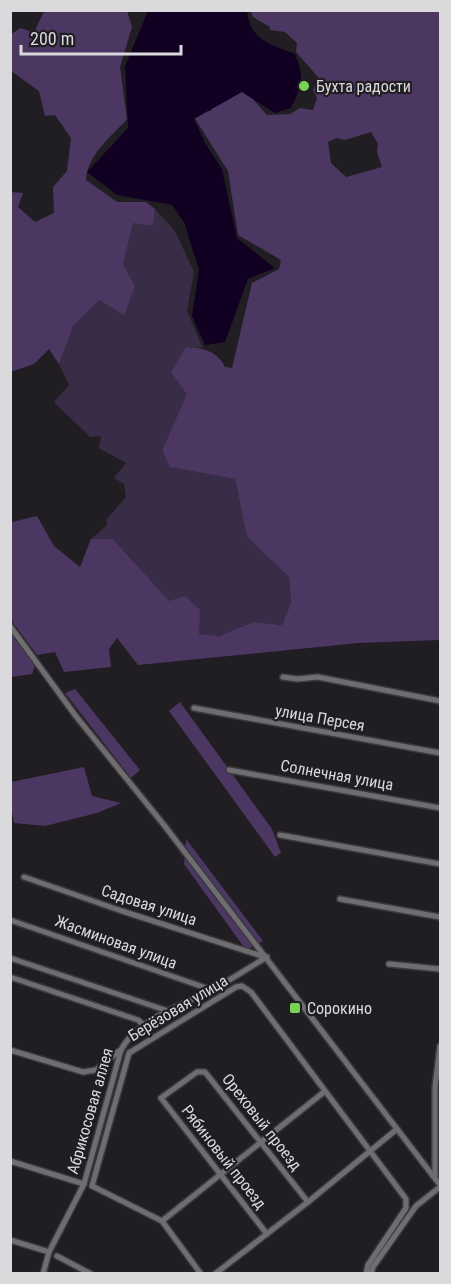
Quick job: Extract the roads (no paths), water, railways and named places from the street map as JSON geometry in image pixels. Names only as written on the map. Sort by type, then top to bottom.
[{"type":"street","points":[[10,626],[75,715],[165,825],[441,1186],[416,1206],[373,1267],[371,1274]]},
{"type":"street","points":[[283,677],[297,679],[318,677],[441,701]]},
{"type":"street","name":"улица Персея","points":[[194,708],[441,753]]},
{"type":"street","name":"Солнечная улица","points":[[229,770],[441,808]]},
{"type":"street","points":[[280,835],[441,864]]},
{"type":"street","name":"Садовая улица","points":[[24,877],[267,957]]},
{"type":"street","points":[[340,899],[441,917]]},
{"type":"street","name":"Жасминовая улица","points":[[10,920],[212,990]]},
{"type":"street","name":"Абрикосовая аллея","points":[[43,1274],[49,1252],[84,1184],[121,1050],[126,1040],[168,1011],[212,990],[267,957]]},
{"type":"street","points":[[10,958],[168,1011]]},
{"type":"street","points":[[389,964],[441,969]]},
{"type":"street","points":[[10,977],[138,1020],[145,1026]]},
{"type":"street","name":"Берёзовая улица","points":[[162,1221],[92,1186],[129,1053],[236,987],[246,987],[406,1199],[406,1208],[368,1265],[366,1274]]},
{"type":"street","points":[[435,1179],[435,1130],[441,1046]]},
{"type":"street","points":[[10,1050],[83,1072],[96,1070],[121,1050]]},
{"type":"street","name":"Ореховый проезд","points":[[160,1098],[197,1072],[206,1072],[308,1202]]},
{"type":"street","points":[[201,1274],[162,1221],[324,1092]]},
{"type":"street","name":"Рябиновый проезд","points":[[160,1098],[267,1234]]},
{"type":"street","points":[[435,1130],[441,1125]]},
{"type":"street","points":[[215,1274],[397,1129]]},
{"type":"street","points":[[10,1161],[84,1184]]},
{"type":"street","points":[[10,1240],[49,1252]]},
{"type":"street","points":[[57,1256],[91,1274]]},
{"type":"place","name":"Бухта радости","points":[[304,86]]},
{"type":"place","name":"Сорокино","points":[[295,1008]]}]
